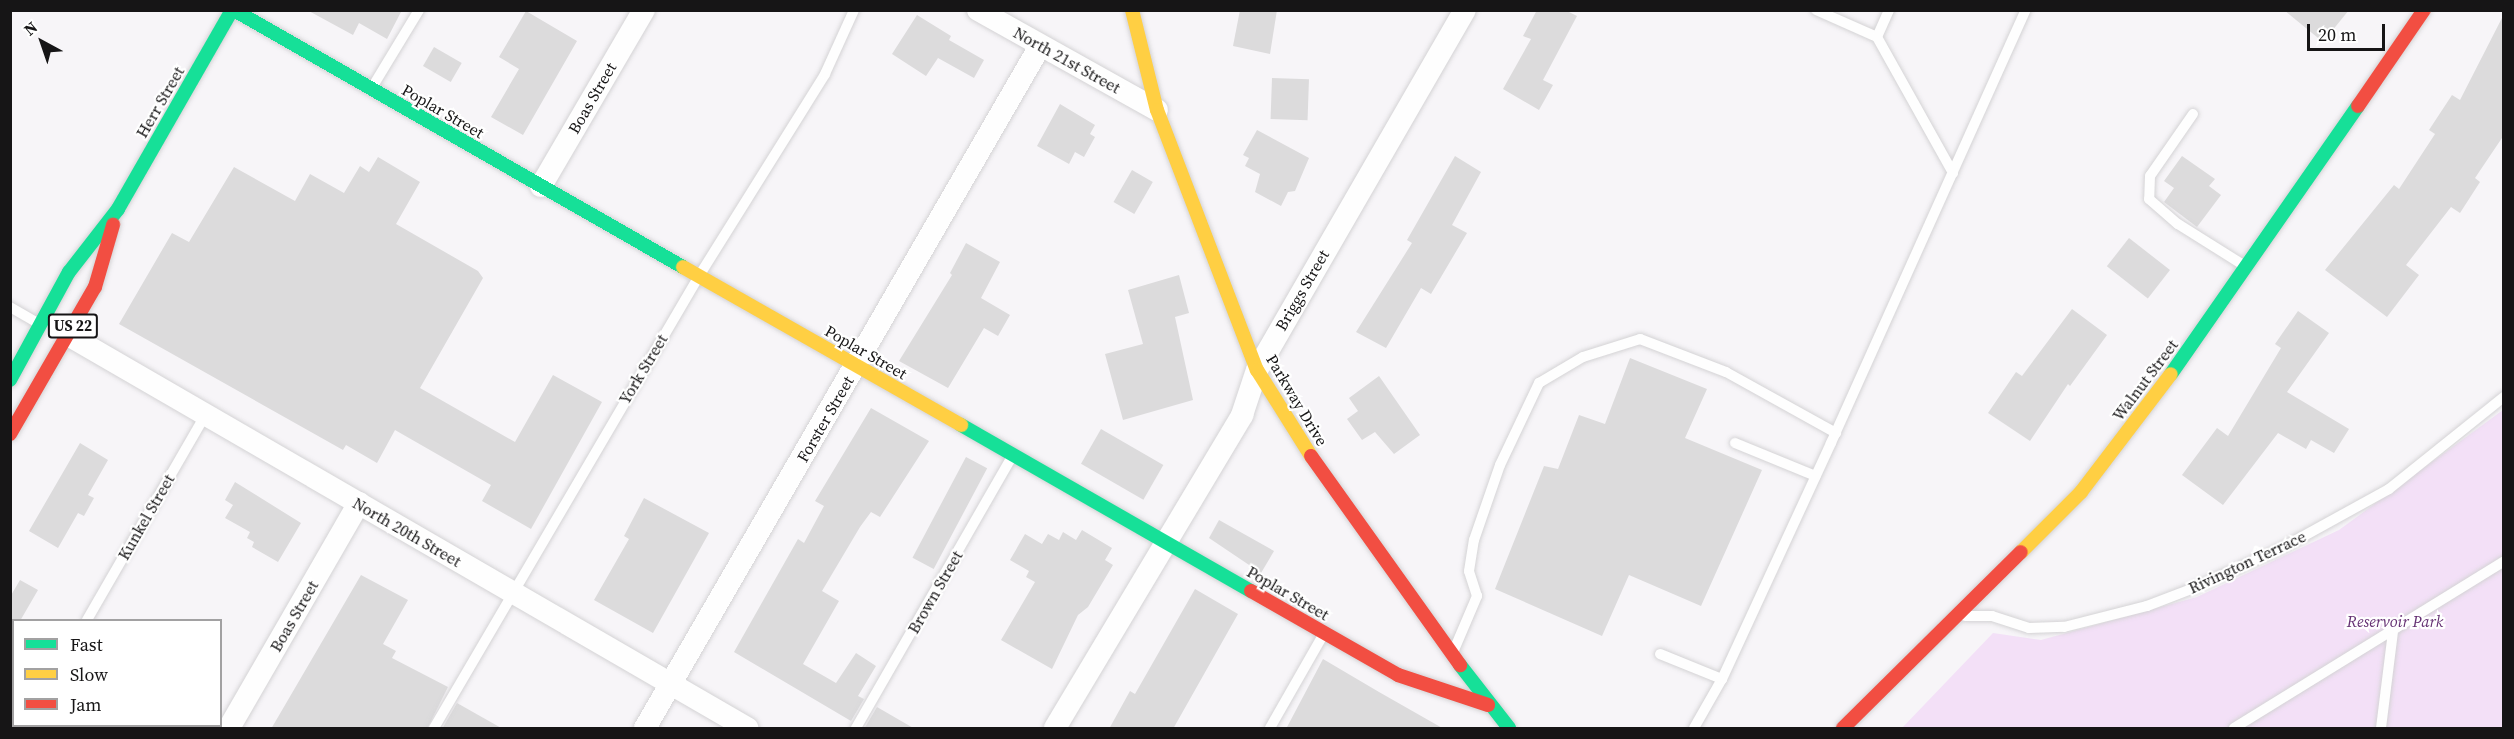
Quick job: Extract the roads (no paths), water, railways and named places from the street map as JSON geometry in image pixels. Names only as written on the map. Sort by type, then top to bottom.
[{"type":"street","name":"Poplar Street","points":[[233,10],[1398,675],[1488,705]]},
{"type":"street","name":"Herr Street","points":[[10,380],[15,365],[69,272],[118,209],[233,10]]},
{"type":"street","name":"Boas Street","points":[[541,186],[644,10]]},
{"type":"street","name":"North 21st Street","points":[[978,10],[1157,110]]},
{"type":"street","name":"Parkway Drive","points":[[1132,10],[1157,110],[1257,370],[1296,435],[1488,705],[1509,729]]},
{"type":"street","name":"Briggs Street","points":[[1055,729],[1242,415],[1257,370],[1465,10]]},
{"type":"street","name":"Walnut Street","points":[[1843,729],[2081,492],[2248,268],[2424,10]]},
{"type":"street","name":"Forster Street","points":[[645,729],[1040,46]]},
{"type":"street","name":"Herr Street","points":[[10,434],[96,287],[118,209]]},
{"type":"street","name":"North 20th Street","points":[[68,335],[747,729]]},
{"type":"street","name":"Boas Street","points":[[229,729],[359,503]]},
{"type":"street","points":[[1479,721],[1488,705]]},
{"type":"lane","points":[[371,89],[419,10]]},
{"type":"lane","name":"York Street","points":[[434,729],[699,276],[825,74],[854,10]]},
{"type":"lane","points":[[1816,10],[1877,37],[1953,172]]},
{"type":"lane","points":[[1877,37],[1889,10]]},
{"type":"lane","points":[[1694,729],[1722,679],[1836,433],[2026,10]]},
{"type":"lane","points":[[2193,114],[2150,176],[2149,199],[2178,224],[2248,268]]},
{"type":"lane","points":[[10,307],[40,324]]},
{"type":"lane","points":[[1453,653],[1477,596],[1468,571],[1474,540],[1500,465],[1539,383],[1583,357],[1640,339],[1726,372],[1836,433]]},
{"type":"lane","name":"Rivington Terrace","points":[[1954,616],[1992,616],[2029,628],[2064,627],[2166,599],[2282,548],[2389,489],[2504,397]]},
{"type":"lane","name":"Kunkel Street","points":[[88,619],[206,414]]},
{"type":"lane","points":[[1735,443],[1816,476]]},
{"type":"lane","name":"Brown Street","points":[[856,729],[1013,455]]},
{"type":"lane","points":[[2234,729],[2504,561]]},
{"type":"lane","points":[[2381,729],[2393,632]]},
{"type":"lane","points":[[1270,729],[1325,633]]},
{"type":"lane","points":[[1660,654],[1722,679]]},
{"type":"park label","name":"Reservoir Park","points":[[2395,621]]}]
